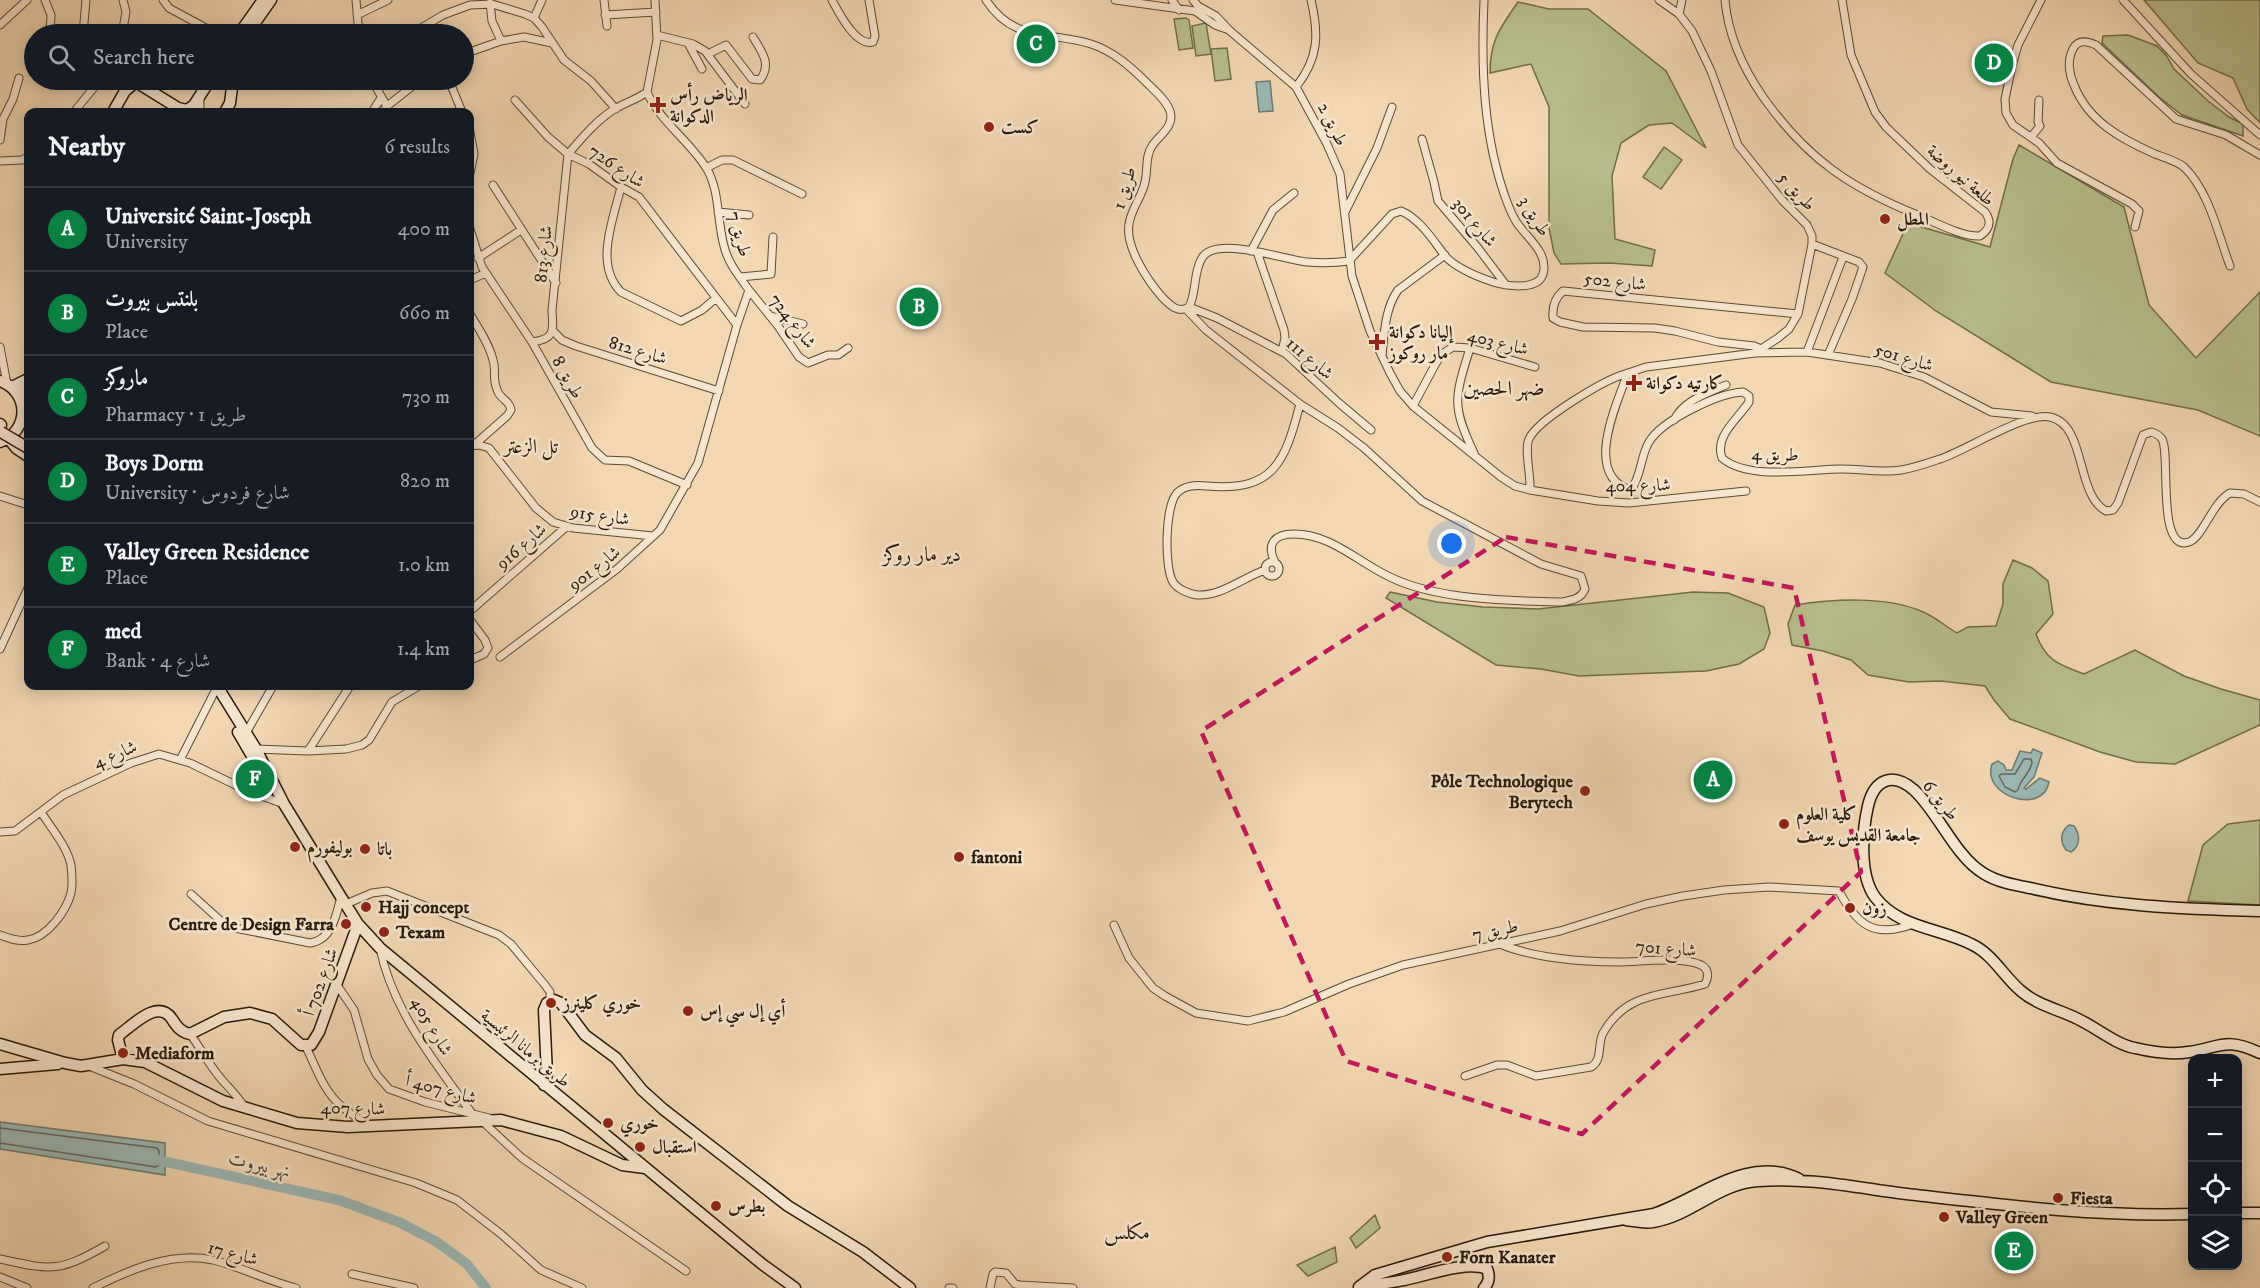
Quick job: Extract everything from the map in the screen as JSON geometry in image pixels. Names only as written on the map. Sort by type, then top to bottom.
[{"type":"street","points":[[0,25],[27,0]]},
{"type":"street","points":[[45,0],[51,15],[51,24]]},
{"type":"street","points":[[84,24],[86,0]]},
{"type":"street","points":[[123,0],[126,12],[124,24]]},
{"type":"street","points":[[163,0],[169,8],[199,24]]},
{"type":"street","points":[[246,24],[263,0]]},
{"type":"street","points":[[254,24],[271,0]]},
{"type":"street","points":[[357,15],[388,0]]},
{"type":"street","points":[[534,18],[542,0]]},
{"type":"street","points":[[604,0],[607,26]]},
{"type":"street","points":[[568,154],[596,124],[616,109],[639,99],[647,92],[657,35],[655,0]]},
{"type":"street","points":[[832,0],[852,31],[861,40],[870,43],[873,42],[875,36],[869,0]]},
{"type":"street","name":"طريق 1","points":[[986,0],[995,13],[1015,28],[1034,35],[1087,43],[1112,54],[1129,66],[1164,101],[1171,115],[1170,121],[1150,148],[1145,183],[1131,217],[1128,232],[1131,246],[1150,282],[1172,307],[1187,308]]},
{"type":"street","points":[[1114,0],[1179,10],[1195,6]]},
{"type":"street","points":[[1172,0],[1179,10]]},
{"type":"street","points":[[1296,87],[1313,60],[1316,45],[1311,0]]},
{"type":"street","name":"طريق 3","points":[[1348,261],[1378,228],[1398,211],[1408,215],[1435,240],[1445,255],[1461,267],[1493,282],[1525,285],[1538,282],[1544,272],[1538,249],[1512,215],[1499,178],[1491,144],[1484,94],[1484,0]]},
{"type":"street","name":"طريق 5","points":[[1659,0],[1679,14],[1692,31],[1706,59],[1738,145],[1782,200],[1807,225],[1812,236],[1812,244]]},
{"type":"street","points":[[1679,14],[1682,0]]},
{"type":"street","name":"طلعة نيو روضة","points":[[1725,0],[1730,26],[1744,67],[1784,126],[1814,156],[1846,180],[1889,204],[1944,226],[1980,236],[1990,222],[1985,212],[1930,169],[1886,127],[1875,112],[1851,56],[1842,0]]},
{"type":"street","points":[[2041,0],[2018,45],[2005,99],[2007,113],[2013,125],[2039,143],[2056,163],[2132,204],[2139,211],[2135,227]]},
{"type":"street","points":[[2123,0],[2191,74],[2260,135]]},
{"type":"street","points":[[354,1],[358,24]]},
{"type":"street","points":[[492,2],[492,21],[501,41]]},
{"type":"street","points":[[430,24],[463,6],[492,2],[534,18],[564,60],[591,81],[616,109]]},
{"type":"street","name":"طريق 2","points":[[1195,6],[1216,16],[1230,31],[1296,87],[1328,144],[1340,174],[1346,212],[1348,261]]},
{"type":"street","points":[[605,15],[656,12]]},
{"type":"street","points":[[657,35],[701,48],[708,54],[745,105]]},
{"type":"street","points":[[474,50],[501,41],[524,37],[552,43]]},
{"type":"street","points":[[708,54],[726,45],[752,79],[760,80],[766,67],[764,56],[753,37]]},
{"type":"street","points":[[2230,266],[2203,193],[2183,166],[2128,142],[2097,121],[2079,97],[2069,67],[2074,46],[2088,41],[2096,45],[2176,119],[2226,135],[2260,155]]},
{"type":"street","points":[[688,43],[702,69]]},
{"type":"street","points":[[0,140],[3,119],[13,99],[19,78]]},
{"type":"street","points":[[77,108],[92,90]]},
{"type":"street","points":[[115,108],[127,90]]},
{"type":"street","points":[[148,90],[176,108]]},
{"type":"street","points":[[190,108],[204,90]]},
{"type":"street","points":[[227,108],[232,90]]},
{"type":"street","points":[[377,90],[387,108]]},
{"type":"street","points":[[390,108],[409,90]]},
{"type":"street","points":[[453,90],[460,108]]},
{"type":"street","name":"7 طريق","points":[[647,92],[656,107],[706,168],[711,180],[724,246],[733,268],[749,290]]},
{"type":"street","points":[[199,108],[202,93]]},
{"type":"street","points":[[375,108],[381,98]]},
{"type":"street","name":"شارع 726","points":[[515,100],[548,137],[568,154],[595,167],[621,187],[639,197],[737,325]]},
{"type":"street","points":[[2031,137],[2040,126],[2038,122],[2039,100]]},
{"type":"street","points":[[1346,212],[1377,148],[1392,107]]},
{"type":"street","name":"شارع 301","points":[[1422,140],[1438,201],[1506,285]]},
{"type":"street","name":"شارع 813","points":[[553,332],[552,310],[568,154]]},
{"type":"street","points":[[0,161],[24,159]]},
{"type":"street","points":[[706,168],[722,160],[733,160],[802,194]]},
{"type":"street","points":[[493,185],[556,283]]},
{"type":"street","points":[[621,187],[607,258],[608,272],[621,292],[681,321],[702,310],[715,299]]},
{"type":"street","points":[[1282,351],[1284,330],[1254,252],[1273,210],[1294,193]]},
{"type":"street","points":[[718,212],[749,215]]},
{"type":"street","points":[[478,258],[521,230]]},
{"type":"street","points":[[740,277],[771,274],[773,237]]},
{"type":"street","name":"طريق 8","points":[[474,244],[486,273],[532,342],[580,430],[598,455],[610,462],[629,461],[687,485]]},
{"type":"street","points":[[1265,570],[1269,576],[1275,576],[1279,567],[1270,548],[1271,543],[1284,535],[1295,534],[1323,539],[1390,577],[1437,592],[1461,596],[1562,602],[1580,596],[1585,589],[1581,576],[1541,564],[1422,501],[1364,448],[1300,404],[1206,330],[1187,308],[1193,296],[1200,260],[1206,252],[1220,248],[1307,262],[1348,261],[1363,311],[1400,391],[1413,406],[1508,482],[1530,490],[1530,471],[1526,451],[1529,438],[1544,421],[1599,385],[1646,367],[1758,351],[1789,329],[1798,314],[1812,244],[1860,262],[1863,269],[1828,355]]},
{"type":"street","points":[[1382,356],[1388,314],[1394,296],[1398,290],[1445,255]]},
{"type":"street","points":[[1807,352],[1843,257]]},
{"type":"street","points":[[474,278],[486,273]]},
{"type":"street","points":[[687,485],[698,463],[749,290]]},
{"type":"street","name":"شارع 724","points":[[749,290],[800,357],[808,363],[828,355],[838,355],[848,348]]},
{"type":"street","name":"شارع 502","points":[[1758,351],[1754,345],[1718,342],[1665,329],[1572,325],[1553,318],[1553,309],[1557,298],[1563,291],[1798,314]]},
{"type":"street","name":"شارع 111","points":[[1187,308],[1211,316],[1282,351],[1296,361],[1327,392],[1371,430]]},
{"type":"street","points":[[770,316],[803,324]]},
{"type":"street","points":[[474,321],[495,362],[493,379],[499,394],[509,403],[511,410],[474,443]]},
{"type":"street","points":[[532,342],[546,339],[553,332]]},
{"type":"street","name":"شارع 812","points":[[553,332],[569,343],[719,392]]},
{"type":"street","points":[[0,347],[6,384],[20,396],[24,412]]},
{"type":"street","name":"شارع 403","points":[[1413,406],[1442,354],[1453,347],[1470,348],[1535,367]]},
{"type":"street","points":[[1470,348],[1456,404],[1462,428],[1475,455]]},
{"type":"street","name":"شارع 501","points":[[1758,351],[1807,352],[1899,368],[1936,382],[1998,414],[2038,416]]},
{"type":"street","name":"طريق 4","points":[[1625,374],[1627,375],[1613,415],[1605,454],[1606,466],[1614,480],[1622,487],[1631,490],[1638,479],[1651,439],[1674,420],[1693,409],[1743,392],[1749,396],[1749,402],[1722,439],[1719,447],[1722,458],[1728,463],[1760,471],[1821,469],[1888,471],[1912,468],[1943,458],[2038,416]]},
{"type":"street","points":[[6,384],[24,380]]},
{"type":"street","points":[[1674,420],[1679,410],[1692,400],[1726,385]]},
{"type":"street","points":[[20,396],[24,392]]},
{"type":"street","points":[[1275,562],[1269,563],[1265,570],[1223,591],[1196,595],[1180,589],[1173,582],[1169,567],[1170,508],[1174,496],[1181,489],[1190,486],[1241,487],[1252,484],[1273,470],[1288,445],[1300,404]]},
{"type":"street","points":[[2038,416],[2057,419],[2064,426],[2078,451],[2092,496],[2096,503],[2106,511],[2113,510],[2118,503],[2143,435],[2151,432],[2159,436],[2164,449],[2169,521],[2174,537],[2178,541],[2184,543],[2195,538],[2217,504],[2230,493],[2244,494],[2260,501]]},
{"type":"street","points":[[0,424],[24,438]]},
{"type":"street","points":[[3,437],[15,433],[24,426]]},
{"type":"street","points":[[3,437],[24,446]]},
{"type":"street","points":[[3,437],[24,453]]},
{"type":"street","name":"شارع 915","points":[[474,445],[489,448],[536,508],[553,522],[566,527],[653,536]]},
{"type":"street","name":"شارع 901","points":[[500,657],[617,568],[660,530],[687,485]]},
{"type":"street","name":"شارع 404","points":[[1530,490],[1592,500],[1629,503],[1746,491]]},
{"type":"street","points":[[0,496],[24,504]]},
{"type":"street","name":"شارع 916","points":[[474,608],[566,527]]},
{"type":"street","points":[[0,649],[24,597]]},
{"type":"street","points":[[474,626],[487,642],[488,650],[474,658]]},
{"type":"street","points":[[180,760],[213,690]]},
{"type":"street","points":[[215,690],[256,749],[281,799]]},
{"type":"street","points":[[215,690],[249,753],[281,799]]},
{"type":"street","points":[[246,733],[271,690]]},
{"type":"street","points":[[308,751],[347,690]]},
{"type":"street","points":[[256,749],[308,751],[346,749],[362,745],[369,740],[392,702],[412,690]]},
{"type":"street","name":"شارع 4","points":[[0,832],[15,831],[63,795],[146,756],[159,754],[281,799]]},
{"type":"street","name":"طريق 6","points":[[2260,911],[2115,903],[2053,894],[1990,877],[1971,863],[1914,790],[1906,784],[1889,780],[1876,786],[1869,802],[1864,837],[1866,872],[1870,889],[1879,902],[1913,924],[1972,944],[1990,956],[2022,992],[2133,1048],[2160,1053],[2187,1053],[2225,1043],[2260,1053]]},
{"type":"street","name":"طريق برمانا الرئيسية","points":[[281,799],[358,924],[380,948],[762,1264],[795,1288]]},
{"type":"street","points":[[0,935],[21,940],[39,936],[61,914],[69,898],[72,885],[70,863],[65,850],[40,812]]},
{"type":"street","name":"طريق 7","points":[[1113,924],[1119,941],[1129,958],[1153,987],[1165,996],[1196,1012],[1248,1020],[1284,1012],[1349,984],[1402,965],[1560,931],[1646,904],[1724,890],[1769,887],[1839,891],[1856,919],[1867,927],[1891,930],[1913,924]]},
{"type":"street","points":[[191,894],[222,921],[235,928],[310,943],[320,940],[328,933],[343,901],[387,891],[499,935],[511,944],[550,992],[550,1001],[544,1010],[547,1074],[544,1085]]},
{"type":"street","name":"شارع 702 أ","points":[[306,1047],[315,1041],[338,985],[358,924]]},
{"type":"street","name":"شارع 701","points":[[1465,1076],[1497,1065],[1507,1065],[1536,1076],[1591,1067],[1599,1059],[1602,1035],[1630,1003],[1652,995],[1705,984],[1708,978],[1704,966],[1689,962],[1615,962],[1565,958],[1529,954],[1500,944]]},
{"type":"street","name":"شارع 405","points":[[380,948],[386,975],[413,1025],[438,1067],[471,1112]]},
{"type":"street","name":"شارع 407 أ","points":[[338,985],[354,1010],[368,1059],[377,1075],[389,1089],[425,1102],[495,1120]]},
{"type":"street","points":[[550,1001],[561,1003],[585,1035],[616,1058],[642,1090],[711,1148],[788,1206],[875,1261],[910,1288]]},
{"type":"street","points":[[123,1059],[118,1040],[119,1035],[154,1011],[167,1012],[181,1030],[190,1034],[216,1073],[232,1089],[243,1105]]},
{"type":"street","name":"شارع 702 أ","points":[[190,1034],[224,1017],[250,1013],[272,1019],[306,1047],[318,1073],[341,1106],[369,1126]]},
{"type":"street","points":[[0,1044],[65,1064]]},
{"type":"street","name":"شارع 407","points":[[65,1064],[89,1066],[123,1059],[145,1062],[189,1082],[218,1099],[297,1123],[369,1126],[495,1120],[551,1133],[615,1162],[646,1168]]},
{"type":"street","points":[[0,1069],[65,1064]]},
{"type":"street","points":[[89,1066],[134,1084],[208,1121],[407,1180],[445,1194],[463,1204],[541,1270],[582,1288]]},
{"type":"street","points":[[483,1122],[522,1158],[686,1271]]},
{"type":"street","points":[[1357,1288],[1375,1275],[1466,1247],[1626,1220],[1670,1209],[1716,1185],[1757,1173],[1787,1173],[1800,1179],[1973,1202],[2086,1213],[2188,1214]]},
{"type":"street","points":[[2242,1213],[2260,1213]]},
{"type":"street","points":[[0,1259],[38,1268],[56,1268],[74,1263],[105,1246]]},
{"type":"street","name":"شارع 17","points":[[93,1288],[151,1264],[190,1258],[212,1260],[296,1288]]},
{"type":"street","points":[[1357,1288],[1437,1272],[1476,1267],[1487,1269],[1488,1282],[1484,1288]]},
{"type":"street","points":[[990,1288],[993,1274],[999,1272],[1006,1273],[1015,1284],[1073,1288]]},
{"type":"street","points":[[352,1274],[409,1288]]},
{"type":"street","points":[[0,1277],[27,1288]]},
{"type":"highlighted area","points":[[1506,537],[1794,588],[1861,872],[1582,1134],[1346,1061],[1201,731]]},
{"type":"green space","points":[[2144,0],[2260,0],[2260,123],[2247,109],[2233,78],[2198,63]]},
{"type":"green space","points":[[1518,2],[1549,9],[1588,9],[1666,71],[1706,148],[1672,123],[1649,125],[1621,143],[1612,176],[1615,239],[1655,250],[1652,266],[1609,263],[1561,264],[1554,253],[1549,228],[1549,107],[1531,64],[1490,73],[1490,62],[1497,35]]},
{"type":"green space","points":[[1174,19],[1189,20],[1193,48],[1179,50]]},
{"type":"green space","points":[[1206,23],[1211,54],[1196,56],[1192,26]]},
{"type":"green space","points":[[2128,35],[2157,46],[2166,55],[2174,69],[2208,101],[2229,117],[2243,124],[2243,136],[2182,115],[2159,97],[2102,43],[2103,36]]},
{"type":"green space","points":[[1227,48],[1231,79],[1215,81],[1211,49]]},
{"type":"green space","points":[[2019,145],[2124,207],[2149,305],[2196,358],[2260,292],[2260,436],[2198,410],[2051,382],[1936,311],[1885,273],[1908,223],[1990,247],[2013,159]]},
{"type":"green space","points":[[1664,147],[1682,160],[1661,189],[1643,177]]},
{"type":"green space","points":[[2013,560],[2032,568],[2048,581],[2053,614],[2036,634],[2044,650],[2054,660],[2084,674],[2135,650],[2184,676],[2260,700],[2260,725],[2175,764],[2136,762],[2100,752],[2010,719],[1985,686],[1941,681],[1909,682],[1868,675],[1851,660],[1823,651],[1792,645],[1788,624],[1795,605],[1826,601],[1859,600],[1907,606],[1921,611],[1957,633],[1968,627],[1996,626],[2003,604],[2003,584]]},
{"type":"green space","points":[[1390,592],[1437,602],[1483,607],[1538,609],[1693,592],[1728,593],[1764,607],[1770,633],[1764,649],[1739,664],[1706,671],[1579,676],[1541,669],[1496,665],[1386,598]]},
{"type":"green space","points":[[2260,820],[2260,905],[2188,901],[2203,845],[2228,824]]},
{"type":"green space","points":[[1375,1215],[1380,1228],[1356,1248],[1350,1238]]},
{"type":"green space","points":[[1335,1247],[1337,1262],[1308,1276],[1297,1265]]},
{"type":"water","points":[[1270,81],[1273,111],[1259,112],[1256,82]]},
{"type":"water","points":[[2033,749],[2042,753],[2034,777],[2024,788],[2026,789],[2040,778],[2049,782],[2044,792],[2036,798],[2025,800],[2004,793],[1995,785],[1991,775],[1992,764],[1998,761],[2004,765],[2006,770],[2012,770],[2020,751],[2031,753]]},
{"type":"water","points":[[2069,825],[2074,826],[2078,836],[2077,847],[2071,852],[2066,850],[2062,840],[2064,831]]},
{"type":"water","points":[[0,1122],[165,1143],[165,1175],[0,1149]]},
{"type":"waterway","name":"نهر بيروت","points":[[153,1159],[339,1200],[401,1223],[437,1242],[467,1264],[486,1288]]},
{"type":"place","name":"ماروكز","points":[[1036,44]]},
{"type":"place","name":"Boys Dorm","points":[[1994,63]]},
{"type":"place","name":"الرياض رأس الدكوانة","points":[[658,105]]},
{"type":"place","name":"كست","points":[[989,127]]},
{"type":"place","name":"المطل","points":[[1885,219]]},
{"type":"place","name":"بلنتس بيروت","points":[[919,307]]},
{"type":"place","name":"إليانا دكوانة مار روكوز","points":[[1377,342]]},
{"type":"place","name":"كارتيه دكوانة","points":[[1634,383]]},
{"type":"place","name":"med","points":[[255,779]]},
{"type":"place","name":"Université Saint-Joseph","points":[[1713,780]]},
{"type":"place","name":"Pôle Technologique Berytech","points":[[1585,791]]},
{"type":"place","name":"كلية العلوم جامعة القديس يوسف","points":[[1784,824]]},
{"type":"place","name":"بوليفورم","points":[[295,847]]},
{"type":"place","name":"باتا","points":[[365,849]]},
{"type":"place","name":"fantoni","points":[[959,857]]},
{"type":"place","name":"Hajj concept","points":[[366,907]]},
{"type":"place","name":"زون","points":[[1850,908]]},
{"type":"place","name":"Centre de Design Farra","points":[[346,924]]},
{"type":"place","name":"Texam","points":[[384,932]]},
{"type":"place","name":"خوري كلينرز","points":[[551,1003]]},
{"type":"place","name":"أي إل سي إس","points":[[688,1011]]},
{"type":"place","name":"Mediaform","points":[[123,1053]]},
{"type":"place","name":"خوري","points":[[608,1123]]},
{"type":"place","name":"استقبال","points":[[640,1147]]},
{"type":"place","name":"Fiesta","points":[[2058,1198]]},
{"type":"place","name":"بطرس","points":[[716,1206]]},
{"type":"place","name":"Valley Green","points":[[1944,1217]]},
{"type":"place","name":"Valley Green Residence","points":[[2014,1251]]},
{"type":"place","name":"Forn Kanater","points":[[1447,1257]]},
{"type":"district","name":"ضهر الحصين","points":[[1504,388]]},
{"type":"district","name":"تل الزعتر","points":[[531,446]]},
{"type":"district","name":"دير مار روكز","points":[[922,554]]},
{"type":"district","name":"مكلس","points":[[1127,1232]]}]
